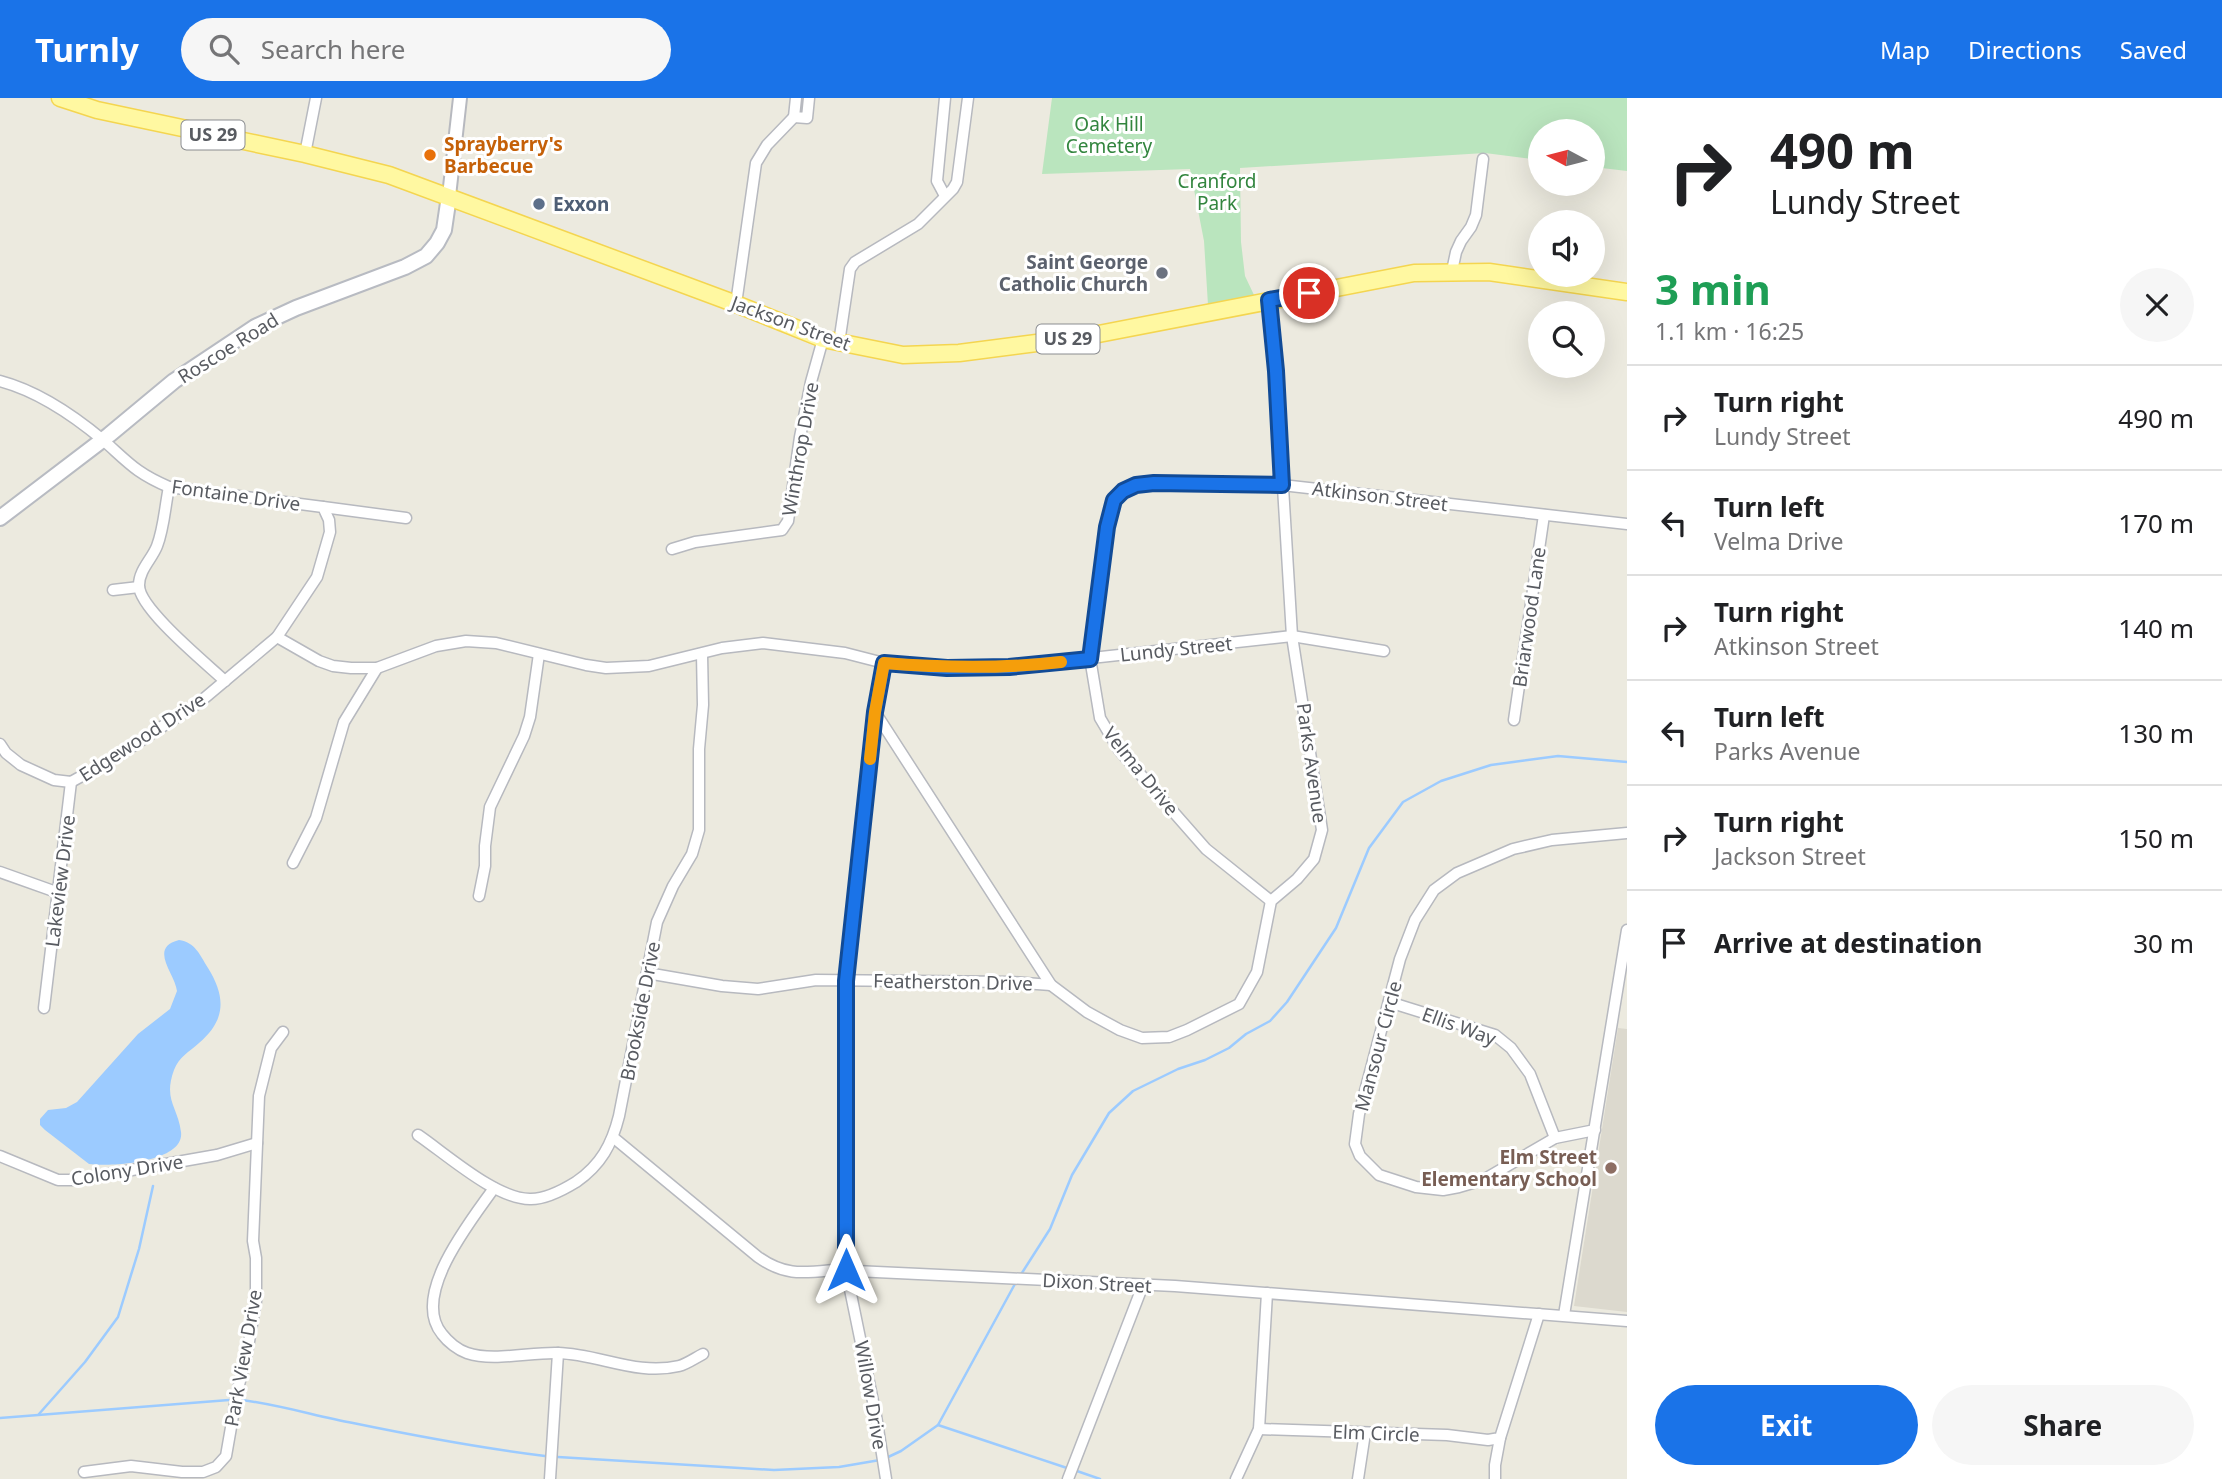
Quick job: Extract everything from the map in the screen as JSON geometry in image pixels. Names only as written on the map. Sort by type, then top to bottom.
[{"type":"main road","name":"Jackson Street","points":[[60,98],[97,110],[305,154],[389,175],[823,339],[903,355],[958,353],[1083,337],[1415,273],[1452,271],[1508,274],[1627,292]]},
{"type":"main road","name":"Roscoe Road","points":[[0,518],[103,440],[174,381],[255,327],[281,314],[405,267],[426,256],[444,230],[449,196]]},
{"type":"street","points":[[305,154],[316,98]]},
{"type":"street","points":[[449,196],[460,98]]},
{"type":"street","points":[[736,304],[757,163],[767,145],[794,117],[796,98]]},
{"type":"street","points":[[794,117],[807,118],[809,98]]},
{"type":"street","points":[[945,98],[937,181],[945,196]]},
{"type":"street","points":[[839,344],[850,269],[855,262],[918,224],[953,189],[958,176],[968,98]]},
{"type":"street","points":[[1452,271],[1461,241],[1476,215],[1483,159]]},
{"type":"street","name":"Parks Avenue","points":[[1269,300],[1276,371],[1292,636],[1322,830],[1314,859],[1297,879],[1271,901]]},
{"type":"street","name":"Winthrop Drive","points":[[672,549],[695,542],[782,530],[788,521],[800,437],[823,339]]},
{"type":"street","name":"Fontaine Drive","points":[[0,381],[41,397],[103,440],[134,469],[169,487],[323,507],[329,520],[330,532],[317,577],[277,637]]},
{"type":"street","name":"Atkinson Street","points":[[1132,487],[1154,483],[1282,485],[1627,524]]},
{"type":"street","points":[[169,487],[157,545],[144,569],[139,587],[146,604],[225,681]]},
{"type":"street","name":"Velma Drive","points":[[1132,487],[1114,500],[1107,527],[1090,659],[1100,718],[1119,750],[1206,849],[1271,901]]},
{"type":"street","points":[[323,507],[406,518]]},
{"type":"street","name":"Briarwood Lane","points":[[1514,720],[1544,515]]},
{"type":"street","points":[[113,590],[139,587]]},
{"type":"street","name":"Lundy Street","points":[[377,668],[436,646],[466,641],[496,643],[606,668],[649,666],[722,648],[763,643],[845,653],[884,663],[947,668],[1009,667],[1292,636],[1384,651]]},
{"type":"street","points":[[277,637],[309,656],[333,666],[377,668],[344,722],[316,818],[293,863]]},
{"type":"street","name":"Edgewood Drive","points":[[0,744],[6,753],[21,765],[54,780],[71,782],[116,757],[201,701],[277,637]]},
{"type":"street","points":[[479,896],[485,866],[490,807],[524,736],[530,717],[539,654]]},
{"type":"street","name":"Brookside Drive","points":[[418,1135],[494,1188],[527,1200],[551,1195],[588,1174],[607,1152],[614,1138],[657,922],[673,886],[692,854],[699,830],[702,654]]},
{"type":"street","name":"Willow Drive","points":[[884,663],[875,712],[846,981],[846,1270],[886,1479]]},
{"type":"street","points":[[875,712],[1051,985],[1087,1012],[1120,1030],[1142,1038],[1169,1037],[1197,1027],[1239,1004],[1257,972],[1271,901]]},
{"type":"street","name":"Lakeview Drive","points":[[44,1008],[71,782]]},
{"type":"street","name":"Mansour Circle","points":[[1595,1130],[1555,1138],[1483,1180],[1459,1188],[1416,1187],[1379,1175],[1360,1156],[1355,1144],[1359,1114],[1400,959],[1415,920],[1434,890],[1457,873],[1513,849],[1552,840],[1627,833]]},
{"type":"street","points":[[0,872],[59,893]]},
{"type":"street","points":[[1564,1315],[1627,930]]},
{"type":"street","name":"Featherston Drive","points":[[647,973],[722,986],[758,989],[816,981],[1012,982],[1051,985]]},
{"type":"street","name":"Ellis Way","points":[[1389,1002],[1495,1035],[1511,1048],[1530,1074],[1555,1138]]},
{"type":"street","name":"Park View Drive","points":[[84,1472],[131,1466],[203,1472],[216,1467],[226,1456],[256,1301],[256,1258],[253,1241],[259,1096],[271,1048],[283,1032]]},
{"type":"street","name":"Dixon Street","points":[[614,1138],[772,1267],[792,1273],[846,1270],[1143,1285],[1627,1321]]},
{"type":"street","name":"Colony Drive","points":[[0,1156],[58,1180],[75,1180],[217,1155],[257,1143]]},
{"type":"street","points":[[494,1188],[467,1227],[438,1278],[432,1300],[435,1326],[448,1341],[466,1353],[483,1356],[558,1353],[643,1369],[680,1366],[703,1354]]},
{"type":"street","points":[[1068,1479],[1143,1285]]},
{"type":"street","points":[[1236,1479],[1259,1429],[1267,1293]]},
{"type":"street","points":[[1495,1479],[1494,1465],[1500,1438],[1539,1314]]},
{"type":"street","points":[[550,1479],[558,1353]]},
{"type":"street","name":"Elm Circle","points":[[1259,1429],[1447,1435],[1488,1440],[1500,1438]]},
{"type":"street","points":[[1358,1479],[1365,1433]]},
{"type":"shaded area","name":"Elm Street Elementary School","points":[[1618,1028],[1627,1029],[1627,1312],[1574,1306]]},
{"type":"green space","name":"Oak Hill Cemetery","points":[[1052,98],[1627,98],[1627,171],[1605,168],[1605,119],[1528,119],[1528,158],[1485,153],[1240,168],[1241,242],[1245,276],[1254,295],[1208,305],[1204,241],[1190,169],[1042,174]]},
{"type":"water","points":[[179,940],[193,946],[202,958],[218,989],[220,1008],[214,1026],[181,1058],[174,1070],[170,1089],[181,1132],[179,1142],[159,1157],[144,1161],[112,1165],[89,1164],[45,1130],[40,1125],[40,1119],[48,1110],[66,1108],[77,1102],[138,1034],[170,1009],[177,991],[164,955],[170,944]]},
{"type":"waterway","points":[[1020,1276],[1050,1229],[1072,1175],[1109,1113],[1133,1091],[1229,1048],[1246,1034],[1270,1021],[1287,1002],[1336,928],[1369,848],[1403,802],[1441,781],[1491,765],[1558,756],[1627,762]]},
{"type":"waterway","points":[[39,1414],[85,1362],[118,1317],[139,1249],[153,1186]]},
{"type":"waterway","points":[[886,1458],[901,1451],[938,1425],[1016,1282]]},
{"type":"waterway","points":[[0,1418],[229,1400]]},
{"type":"waterway","points":[[242,1400],[425,1437],[545,1456]]},
{"type":"waterway","points":[[938,1425],[1067,1468]]},
{"type":"waterway","points":[[558,1457],[774,1470],[839,1467],[880,1460]]},
{"type":"waterway","points":[[1074,1470],[1100,1479]]},
{"type":"slow traffic","points":[[870,759],[884,663],[947,668],[1009,667],[1061,662]]},
{"type":"place","name":"Sprayberry's Barbecue","points":[[430,155]]},
{"type":"place","name":"Exxon","points":[[539,204]]},
{"type":"place","name":"Saint George Catholic Church","points":[[1162,273]]},
{"type":"place","name":"Elm Street Elementary School","points":[[1611,1168]]},
{"type":"route","points":[[846,1270],[846,981],[875,712],[884,663],[947,668],[1009,667],[1090,659],[1107,527],[1114,500],[1123,491],[1136,485],[1154,483],[1282,485],[1269,300],[1309,293]]},
{"type":"park label","name":"Cranford Park","points":[[1217,192]]}]
